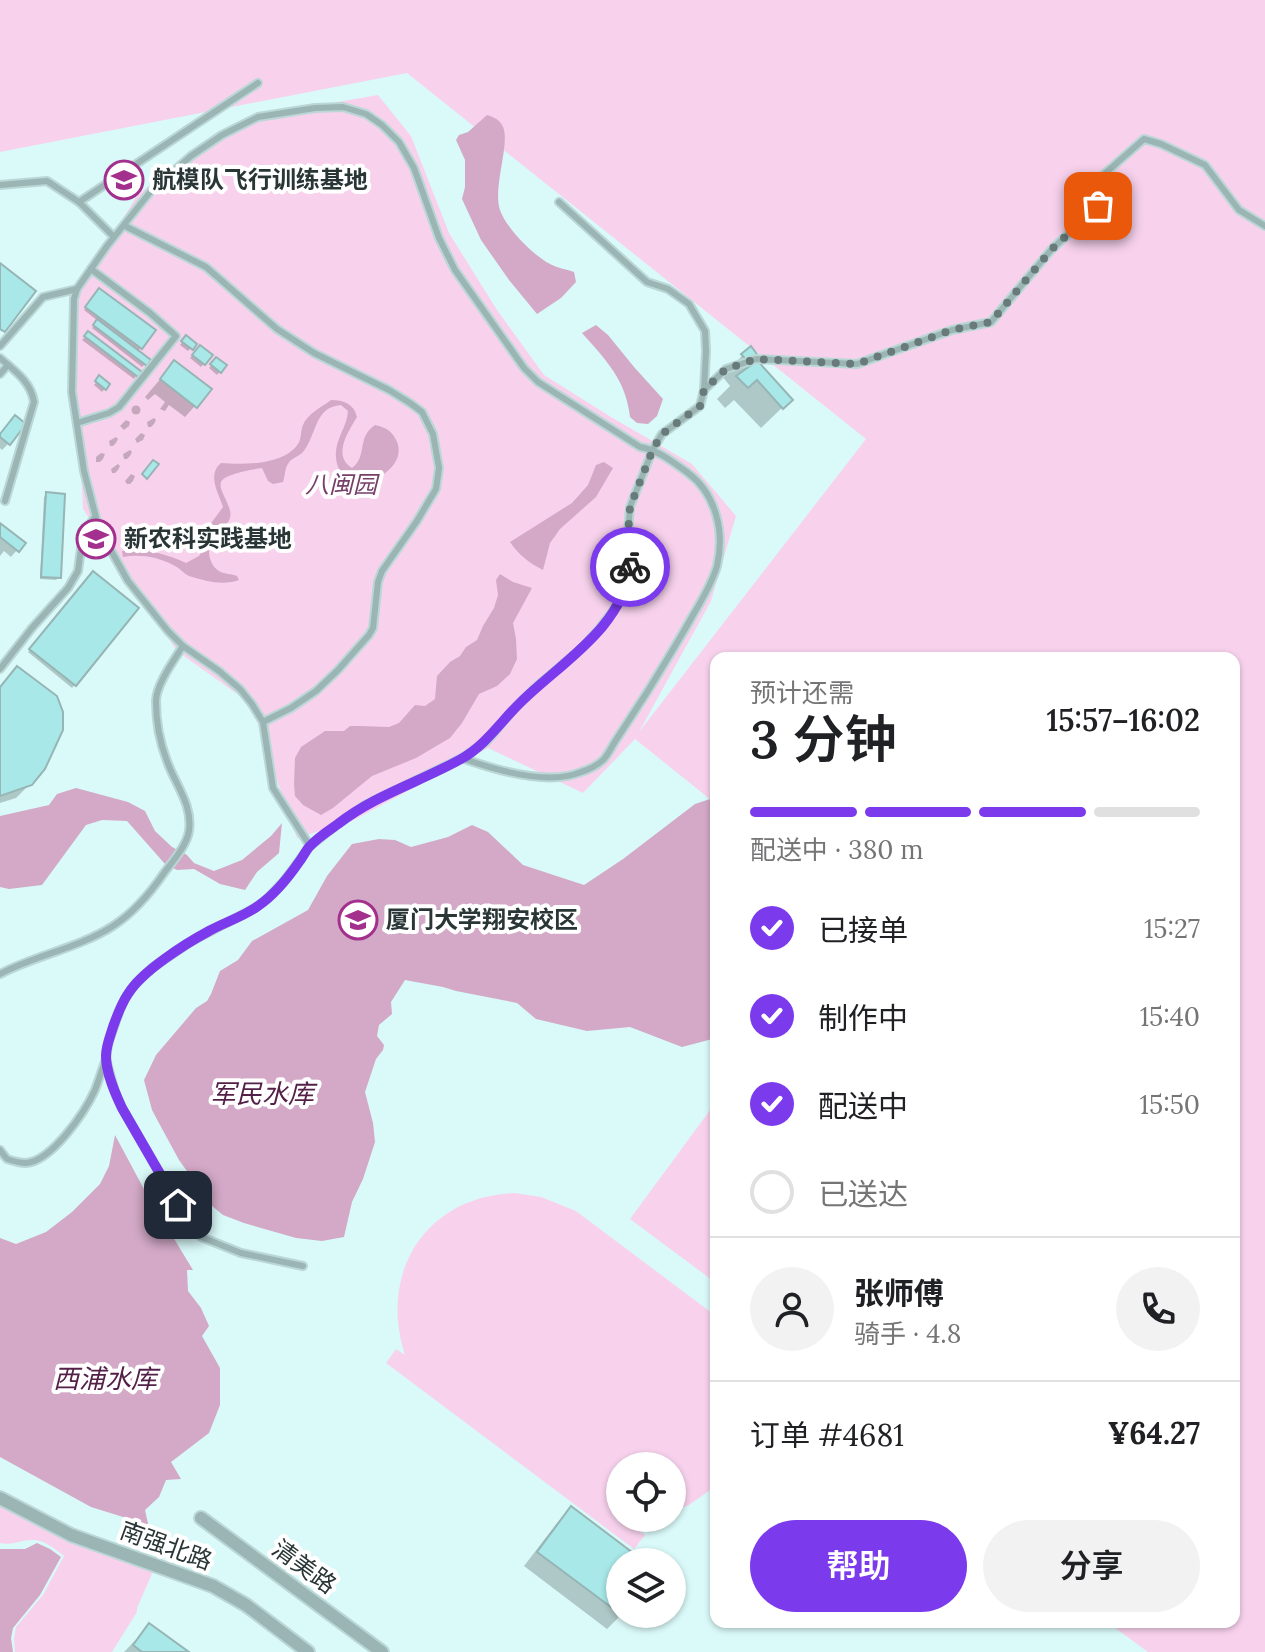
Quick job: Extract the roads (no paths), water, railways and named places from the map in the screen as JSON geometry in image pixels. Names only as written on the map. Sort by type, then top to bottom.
[{"type":"street","name":"南强北路","points":[[0,1498],[71,1535],[213,1586],[246,1605],[308,1652]]},
{"type":"street","name":"清美路","points":[[201,1518],[382,1652]]},
{"type":"lane","points":[[79,202],[258,83]]},
{"type":"lane","points":[[310,846],[273,788],[263,722],[240,689],[183,646],[146,607],[111,554],[95,517],[84,471],[72,392],[74,299],[77,289],[151,191],[191,156],[222,135],[258,117],[343,107],[366,114],[382,125],[399,142],[414,168],[439,238],[455,270],[524,368],[538,382],[640,447],[653,449],[701,484],[716,513],[719,532],[716,567],[706,591],[677,645],[603,760],[581,773],[529,776],[495,770],[462,758]]},
{"type":"lane","points":[[704,390],[726,369],[756,359],[857,364],[952,330],[991,322],[1051,250],[1098,206],[1102,176],[1144,139],[1205,165],[1239,210],[1265,226]]},
{"type":"lane","points":[[0,185],[47,181],[79,202],[114,237]]},
{"type":"lane","points":[[0,1150],[7,1159],[26,1163],[43,1157],[60,1141],[82,1114],[95,1091],[108,1044],[127,995],[152,968],[190,942],[267,899],[310,846],[365,805],[462,758],[486,742],[528,695],[581,649],[621,600],[630,567],[630,507],[662,434],[700,406],[704,390],[705,331],[689,304],[668,289],[647,282],[559,202]]},
{"type":"lane","points":[[125,226],[206,267],[277,329],[314,353],[410,403],[422,412],[433,434],[439,468],[436,489],[382,571],[373,628],[369,635],[316,691],[263,722]]},
{"type":"lane","points":[[77,423],[119,407],[176,336],[91,269]]},
{"type":"lane","points":[[0,346],[43,297],[77,289]]},
{"type":"lane","points":[[0,358],[24,379],[32,390],[34,402],[5,501]]},
{"type":"lane","points":[[0,374],[8,365]]},
{"type":"lane","points":[[0,669],[68,588],[78,571],[83,534],[95,517]]},
{"type":"lane","points":[[0,974],[113,925],[140,902],[166,871],[186,839],[189,814],[167,761],[160,735],[156,698],[183,646]]},
{"type":"lane","points":[[106,1059],[122,1108],[188,1222],[201,1237],[241,1253],[303,1266]]},
{"type":"water","points":[[487,115],[499,121],[504,132],[498,189],[503,217],[536,255],[574,272],[576,282],[561,298],[537,314],[481,240],[462,199],[465,160],[456,140]]},
{"type":"water","points":[[596,325],[663,399],[657,416],[648,424],[637,423],[630,417],[619,381],[582,333]]},
{"type":"water","points":[[331,400],[348,404],[357,417],[342,451],[346,463],[352,468],[360,458],[369,430],[375,425],[393,435],[399,451],[387,472],[362,481],[350,479],[341,472],[336,452],[348,411],[341,405],[332,407],[321,416],[303,452],[289,462],[283,482],[273,484],[268,481],[262,468],[233,474],[221,482],[230,515],[227,523],[213,535],[209,552],[212,563],[219,571],[237,576],[239,580],[227,583],[208,581],[189,576],[155,558],[123,557],[122,551],[147,551],[186,563],[199,556],[203,534],[223,507],[214,478],[221,463],[274,460],[292,451],[298,444],[308,417]]},
{"type":"water","points":[[604,462],[613,468],[596,497],[560,529],[550,543],[543,570],[517,551],[510,542],[572,503],[588,485],[596,465]]},
{"type":"water","points":[[500,574],[532,588],[513,623],[517,659],[510,674],[497,686],[479,694],[450,738],[416,758],[372,776],[321,815],[303,805],[295,796],[294,784],[295,758],[301,747],[325,731],[344,731],[350,726],[389,727],[399,723],[415,705],[425,706],[435,699],[437,676],[477,640],[494,608],[498,595],[496,580]]},
{"type":"water","points":[[76,788],[128,802],[145,811],[155,831],[172,847],[194,863],[214,871],[242,860],[282,823],[279,853],[257,872],[245,890],[220,884],[194,869],[177,870],[165,864],[127,821],[102,820],[86,825],[42,885],[9,889],[0,887],[0,816],[49,805],[57,794]]},
{"type":"water","name":"军民水库","points":[[710,799],[710,1040],[682,1047],[630,1027],[587,1031],[536,1019],[517,1003],[405,980],[391,1002],[392,1014],[379,1025],[377,1036],[384,1045],[383,1050],[376,1059],[365,1092],[375,1142],[352,1202],[344,1237],[322,1241],[296,1238],[223,1215],[212,1206],[179,1160],[160,1125],[152,1110],[144,1080],[156,1055],[196,1008],[207,1001],[220,971],[238,960],[252,941],[308,910],[327,876],[352,844],[379,839],[395,840],[411,847],[448,837],[472,825],[488,832],[523,865],[584,885],[695,804]]},
{"type":"water","name":"西浦水库","points":[[115,1135],[193,1270],[187,1270],[188,1291],[201,1308],[209,1326],[202,1336],[220,1368],[220,1405],[209,1433],[171,1462],[181,1479],[166,1480],[159,1497],[145,1510],[149,1528],[91,1507],[0,1457],[0,1238],[16,1244],[46,1232],[72,1212],[100,1184],[109,1166]]},
{"type":"water","points":[[37,1543],[61,1557],[40,1595],[13,1628],[13,1652],[0,1652],[0,1549],[25,1549]]},
{"type":"place","name":"航模队飞行训练基地","points":[[124,180]]},
{"type":"place","name":"新农科实践基地","points":[[96,539]]},
{"type":"place","name":"厦门大学翔安校区","points":[[358,920]]},
{"type":"park label","name":"八闽园","points":[[341,485]]}]
